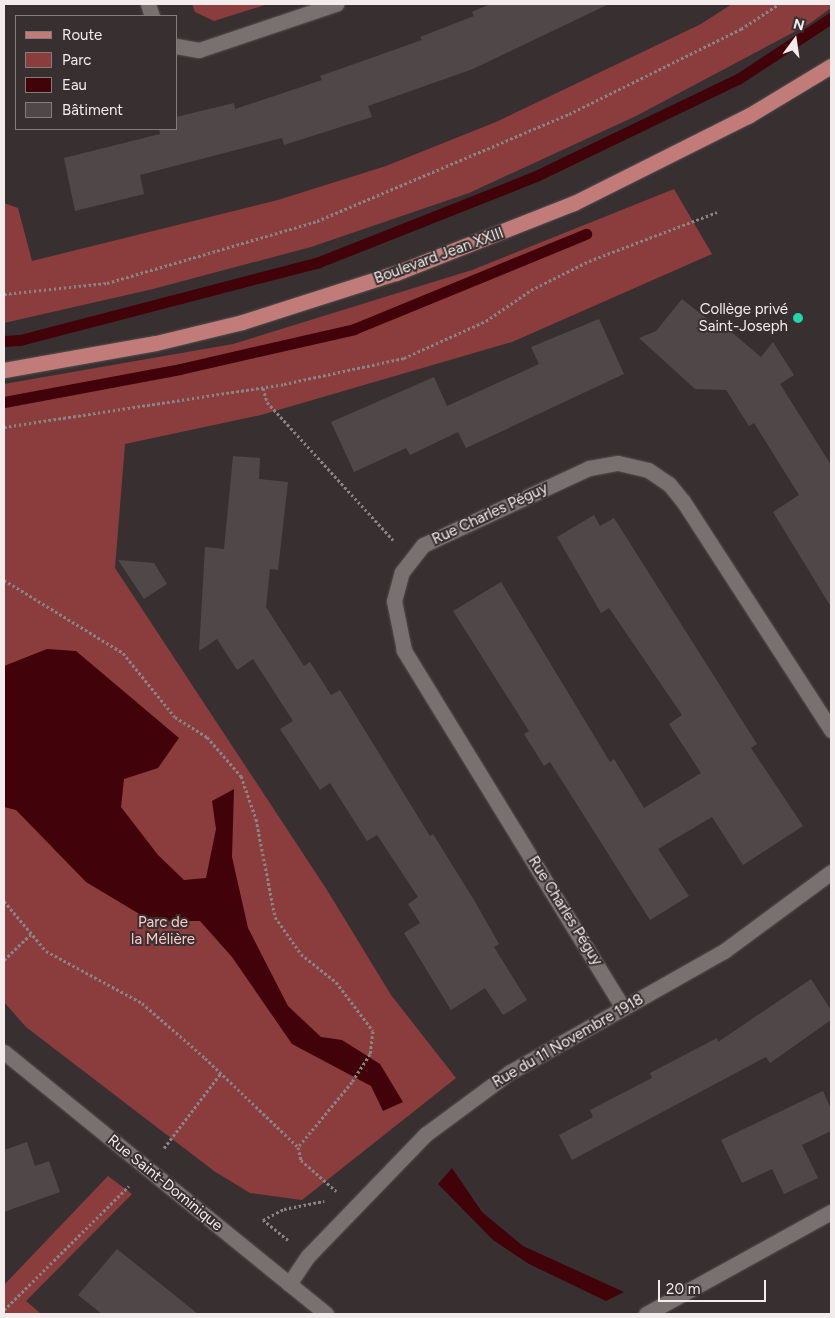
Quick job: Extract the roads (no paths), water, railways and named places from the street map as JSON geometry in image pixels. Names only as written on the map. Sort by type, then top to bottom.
[{"type":"main road","name":"Boulevard Jean XXIII","points":[[9,368],[138,346],[242,322],[318,300],[432,260],[574,204],[748,116],[831,66]]},
{"type":"street","points":[[178,46],[199,50],[336,4]]},
{"type":"street","name":"Rue Charles Péguy","points":[[623,1008],[404,650],[394,601],[402,572],[423,545],[589,468],[618,463],[648,470],[669,484],[683,501],[831,730]]},
{"type":"street","name":"Rue du 11 Novembre 1918","points":[[289,1284],[308,1256],[426,1134],[510,1072],[724,951],[831,872]]},
{"type":"street","name":"Rue Saint-Dominique","points":[[4,1053],[326,1314]]},
{"type":"street","points":[[646,1314],[831,1212]]},
{"type":"water","points":[[47,649],[76,651],[179,738],[158,768],[124,779],[121,807],[158,855],[184,880],[206,878],[216,829],[212,801],[234,789],[232,857],[248,928],[288,1006],[321,1037],[342,1040],[380,1064],[403,1102],[383,1111],[371,1086],[292,1044],[232,957],[200,921],[151,921],[86,882],[16,810],[4,807],[4,666]]},
{"type":"water","points":[[452,1168],[482,1212],[523,1246],[624,1292],[606,1301],[529,1264],[493,1240],[438,1184]]},
{"type":"waterway","points":[[4,341],[20,340],[319,262],[536,176],[738,79],[831,18]]},
{"type":"waterway","points":[[4,402],[180,369],[354,329],[586,234]]},
{"type":"place","name":"Collège privé Saint-Joseph","points":[[798,318]]},
{"type":"park label","name":"Parc de la Mélière","points":[[163,930]]}]
